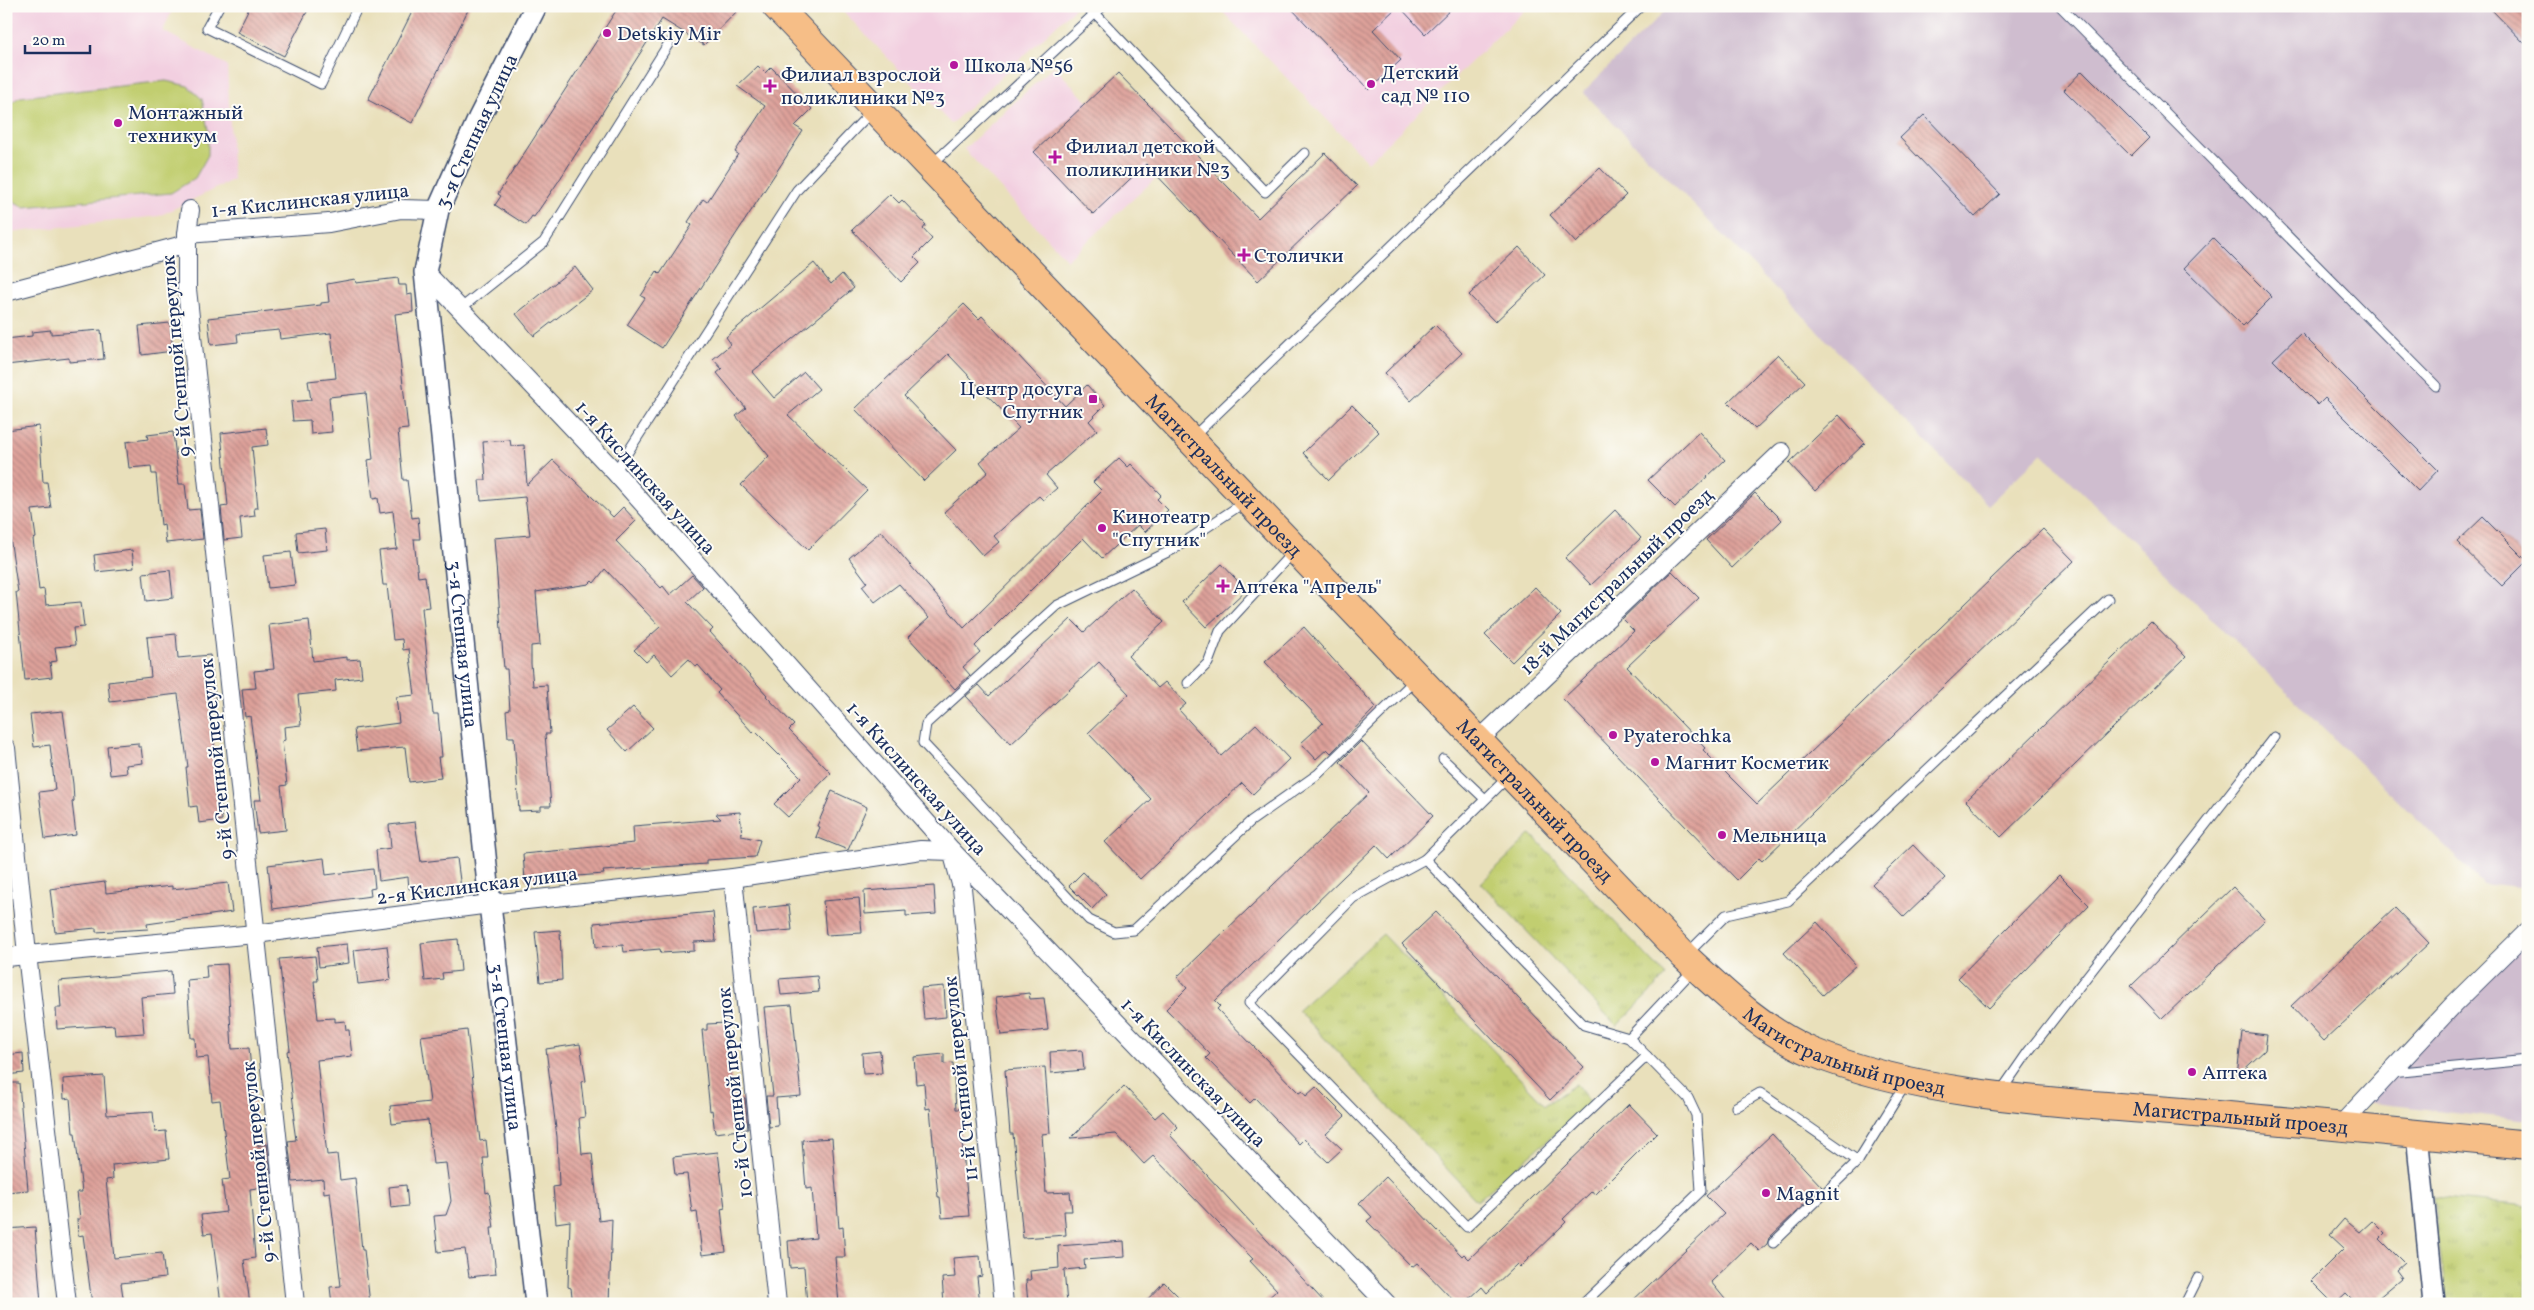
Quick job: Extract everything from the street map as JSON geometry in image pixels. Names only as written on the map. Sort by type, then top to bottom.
[{"type":"main road","name":"Магистральный проезд","points":[[776,6],[1690,962],[1728,996],[1776,1032],[1810,1051],[1851,1066],[1908,1080],[2024,1099],[2341,1125],[2528,1145]]},
{"type":"street","name":"3-я Степная улица","points":[[536,6],[479,118],[438,210],[425,272],[490,904],[536,1304]]},
{"type":"street","name":"1-я Кислинская улица","points":[[6,292],[187,239],[330,223],[401,209],[438,210]]},
{"type":"street","name":"9-й Степной переулок","points":[[190,210],[187,239],[187,289],[294,1304]]},
{"type":"street","name":"1-я Кислинская улица","points":[[425,272],[615,472],[952,851],[1387,1304]]},
{"type":"street","name":"18-й Магистральный проезд","points":[[1479,740],[1782,452]]},
{"type":"street","points":[[6,748],[27,954],[67,1304]]},
{"type":"street","name":"2-я Кислинская улица","points":[[6,957],[255,934],[490,904],[733,878],[921,850],[952,851]]},
{"type":"street","name":"11-й Степной переулок","points":[[952,851],[962,888],[1004,1304]]},
{"type":"street","name":"10-й Степной переулок","points":[[733,878],[777,1304]]},
{"type":"street","points":[[2341,1125],[2388,1074],[2528,931]]},
{"type":"street","points":[[2417,1134],[2434,1304]]},
{"type":"lane","points":[[218,6],[207,28],[320,84],[358,6]]},
{"type":"lane","points":[[929,166],[1103,6]]},
{"type":"lane","points":[[1191,439],[1641,6]]},
{"type":"lane","points":[[2060,6],[2436,386]]},
{"type":"lane","points":[[1095,14],[1265,192],[1306,153]]},
{"type":"lane","points":[[460,308],[544,242],[669,43]]},
{"type":"lane","points":[[615,472],[798,190],[874,109]]},
{"type":"lane","points":[[1249,499],[1174,549],[1056,606],[926,724],[923,743],[1089,920],[1114,932],[1134,930],[1251,821],[1318,774],[1418,677]]},
{"type":"lane","points":[[1188,683],[1208,663],[1220,631],[1268,576],[1296,548]]},
{"type":"lane","points":[[1629,1038],[1726,915],[1788,901],[2108,599]]},
{"type":"lane","points":[[1998,1095],[2028,1052],[2274,738]]},
{"type":"lane","points":[[1444,758],[1485,799]]},
{"type":"lane","points":[[1510,774],[1426,859],[1353,898],[1249,1003],[1467,1227],[1647,1056]]},
{"type":"lane","points":[[1426,859],[1584,1025],[1629,1038],[1688,1098],[1696,1115],[1701,1191],[1583,1304]]},
{"type":"lane","points":[[2388,1074],[2528,1060]]},
{"type":"lane","points":[[1773,1243],[1858,1161],[1908,1080]]},
{"type":"lane","points":[[1736,1107],[1760,1093],[1858,1161]]},
{"type":"lane","points":[[2185,1304],[2198,1278]]},
{"type":"shaded area","name":"Монтажный техникум","points":[[6,6],[174,6],[163,31],[227,65],[233,180],[159,216],[8,233],[6,229]]},
{"type":"shaded area","name":"Школа №56","points":[[838,6],[1077,6],[951,124]]},
{"type":"shaded area","name":"Детский сад № 110","points":[[1217,6],[1529,6],[1368,162]]},
{"type":"shaded area","points":[[1670,6],[2528,6],[2528,889],[2483,884],[2042,453],[1988,505],[1583,92]]},
{"type":"shaded area","name":"Филиал детской поликлиники №3","points":[[1054,66],[1157,177],[1067,260],[964,149]]},
{"type":"shaded area","points":[[2528,931],[2528,1120],[2362,1102]]},
{"type":"green space","points":[[166,81],[188,86],[202,99],[208,130],[208,155],[195,178],[171,193],[24,207],[6,197],[7,105],[20,97]]},
{"type":"green space","points":[[1531,834],[1666,976],[1617,1026],[1481,883]]},
{"type":"green space","points":[[1383,934],[1545,1105],[1576,1084],[1591,1103],[1477,1201],[1298,1010]]},
{"type":"green space","points":[[2433,1197],[2528,1206],[2526,1304],[2447,1304]]},
{"type":"building","points":[[250,6],[310,6],[284,56],[237,32]]},
{"type":"building","points":[[415,6],[470,6],[412,123],[368,100]]},
{"type":"building","points":[[619,6],[742,6],[704,45],[662,19],[558,182],[534,217],[532,216],[526,225],[495,205],[501,196],[498,194]]},
{"type":"building","points":[[1289,6],[1398,6],[1373,30],[1401,60],[1369,90]]},
{"type":"building","points":[[1399,6],[1454,6],[1425,34]]},
{"type":"building","points":[[2488,6],[2528,6],[2528,47]]},
{"type":"building","points":[[758,66],[765,73],[771,67],[812,109],[795,126],[803,131],[662,348],[627,325],[645,298],[641,296],[657,271],[660,274],[692,225],[688,222],[703,199],[707,202],[738,154],[735,152],[765,106],[737,86]]},
{"type":"building","points":[[2082,71],[2149,138],[2131,156],[2064,90]]},
{"type":"building","points":[[1118,73],[1258,218],[1325,153],[1357,186],[1258,281],[1146,164],[1093,214],[1034,152]]},
{"type":"building","points":[[1924,115],[2000,194],[1975,217],[1900,138]]},
{"type":"building","points":[[1600,168],[1626,195],[1576,243],[1550,215]]},
{"type":"building","points":[[890,194],[899,203],[902,200],[926,225],[923,229],[932,239],[914,257],[920,263],[901,282],[852,230]]},
{"type":"building","points":[[2213,238],[2272,297],[2243,326],[2184,268]]},
{"type":"building","points":[[1519,247],[1545,275],[1495,322],[1469,295]]},
{"type":"building","points":[[814,263],[831,284],[842,274],[854,288],[752,372],[774,398],[804,372],[819,389],[788,415],[867,490],[808,550],[741,485],[769,456],[736,416],[746,408],[717,373],[722,369],[713,359],[731,344],[726,337]]},
{"type":"building","points":[[575,267],[593,290],[534,336],[516,314]]},
{"type":"building","points":[[398,278],[399,285],[406,285],[407,295],[412,294],[413,312],[395,314],[408,429],[398,430],[403,480],[407,480],[412,518],[418,517],[420,539],[414,539],[418,577],[425,576],[429,607],[422,608],[433,714],[438,714],[442,757],[438,757],[441,778],[409,782],[405,747],[357,751],[354,729],[399,723],[396,697],[415,695],[409,649],[403,650],[402,639],[393,640],[387,585],[383,585],[379,551],[397,549],[393,511],[380,513],[378,498],[373,499],[368,460],[373,459],[366,393],[329,397],[332,432],[311,434],[310,420],[293,421],[291,402],[311,400],[308,381],[336,378],[331,333],[280,339],[279,330],[237,334],[238,342],[211,345],[208,318],[321,305],[321,303],[329,302],[327,284],[355,279],[356,283]]},
{"type":"building","points":[[964,304],[979,319],[982,316],[1065,406],[1087,385],[1105,405],[1089,421],[1097,430],[1046,475],[1057,488],[1043,500],[1039,496],[994,536],[999,542],[983,556],[944,512],[988,472],[980,462],[1019,428],[948,354],[904,396],[956,450],[924,481],[855,409]]},
{"type":"building","points":[[170,323],[173,351],[142,355],[139,326]]},
{"type":"building","points":[[1435,325],[1462,353],[1411,401],[1385,373]]},
{"type":"building","points":[[51,330],[51,334],[101,330],[104,359],[69,362],[69,358],[6,365],[6,339],[32,336],[32,332]]},
{"type":"building","points":[[2301,333],[2438,470],[2418,491],[2325,398],[2318,405],[2273,360]]},
{"type":"building","points":[[1778,354],[1805,382],[1755,429],[1728,402]]},
{"type":"building","points":[[1352,405],[1379,432],[1329,480],[1303,453]]},
{"type":"building","points":[[1839,415],[1865,443],[1815,491],[1789,463]]},
{"type":"building","points":[[39,426],[43,482],[47,482],[51,508],[32,510],[36,538],[33,539],[39,590],[44,589],[46,605],[81,602],[84,627],[73,628],[75,645],[55,647],[57,661],[50,662],[52,677],[25,680],[16,592],[18,592],[6,510],[6,430]]},
{"type":"building","points":[[266,428],[268,445],[252,447],[258,508],[254,508],[255,516],[240,518],[242,538],[224,540],[221,507],[228,506],[221,433]]},
{"type":"building","points":[[173,432],[179,484],[185,484],[188,510],[200,509],[203,539],[166,543],[164,524],[161,525],[156,474],[152,474],[151,466],[129,468],[126,442],[148,439],[147,435]]},
{"type":"building","points":[[1699,432],[1725,460],[1675,507],[1648,480]]},
{"type":"building","points":[[510,440],[511,446],[524,445],[527,485],[553,460],[613,517],[623,507],[636,521],[616,541],[670,595],[692,575],[703,587],[687,602],[713,629],[710,632],[794,725],[789,730],[831,773],[788,817],[774,804],[801,777],[755,731],[753,733],[717,693],[720,690],[698,665],[696,667],[689,659],[672,675],[654,655],[646,662],[634,650],[660,627],[605,569],[594,583],[592,581],[589,584],[536,592],[540,645],[531,646],[531,664],[533,686],[547,685],[550,734],[545,734],[551,806],[541,806],[541,810],[519,811],[514,737],[508,737],[506,711],[510,710],[507,669],[504,669],[494,538],[530,535],[525,497],[481,501],[479,480],[486,480],[483,442]]},
{"type":"building","points":[[1119,458],[1128,467],[1131,464],[1161,495],[1157,499],[1168,510],[1145,532],[1138,525],[1102,558],[1083,538],[975,646],[980,652],[963,667],[970,675],[955,689],[908,637],[929,618],[899,584],[875,602],[862,586],[867,582],[849,558],[881,531],[964,628],[1102,491],[1093,482]]},
{"type":"building","points":[[1755,493],[1782,520],[1732,568],[1706,540]]},
{"type":"building","points":[[1615,510],[1641,538],[1591,585],[1565,558]]},
{"type":"building","points":[[2483,517],[2527,561],[2502,586],[2457,542]]},
{"type":"building","points":[[325,529],[327,550],[298,553],[296,532]]},
{"type":"building","points":[[2043,529],[2074,561],[1762,861],[1759,858],[1737,880],[1563,699],[1634,631],[1622,619],[1672,571],[1699,598],[1627,667],[1705,748],[1703,750],[1757,804]]},
{"type":"building","points":[[132,550],[134,568],[96,572],[94,555]]},
{"type":"building","points":[[291,552],[295,585],[268,588],[264,555]]},
{"type":"building","points":[[1222,564],[1246,590],[1206,627],[1182,602]]},
{"type":"building","points":[[170,570],[173,598],[146,601],[143,573]]},
{"type":"building","points":[[1535,587],[1561,614],[1512,662],[1485,635]]},
{"type":"building","points":[[1132,588],[1164,622],[1128,656],[1158,688],[1165,682],[1186,704],[1179,710],[1221,756],[1256,724],[1289,759],[1253,794],[1242,783],[1140,879],[1105,842],[1151,799],[1088,733],[1129,694],[1099,662],[1011,744],[966,696],[979,685],[989,696],[1071,619],[1084,632]]},
{"type":"building","points":[[309,620],[313,661],[347,657],[347,660],[360,659],[362,677],[335,680],[336,691],[298,695],[301,725],[284,727],[285,740],[282,741],[287,785],[281,786],[286,830],[258,833],[254,800],[261,800],[250,716],[245,717],[242,689],[256,688],[254,671],[274,669],[269,625]]},
{"type":"building","points":[[2151,621],[2186,657],[2001,837],[1966,801]]},
{"type":"building","points":[[1304,627],[1376,707],[1331,753],[1327,749],[1316,759],[1301,743],[1323,723],[1265,662]]},
{"type":"building","points":[[176,634],[178,658],[210,655],[216,703],[210,704],[222,820],[199,823],[197,806],[190,807],[186,767],[188,767],[178,694],[110,702],[108,682],[151,677],[147,637]]},
{"type":"building","points":[[633,707],[653,728],[627,752],[607,730]]},
{"type":"building","points":[[63,711],[73,784],[74,801],[72,802],[76,835],[45,839],[39,792],[55,790],[50,745],[34,747],[30,714]]},
{"type":"building","points":[[1361,741],[1433,816],[1389,859],[1376,845],[1215,1001],[1220,1006],[1217,1009],[1299,1093],[1302,1091],[1306,1096],[1316,1087],[1345,1116],[1326,1134],[1342,1149],[1328,1162],[1304,1139],[1299,1144],[1255,1098],[1250,1103],[1206,1058],[1210,1054],[1166,1009],[1187,988],[1177,977],[1369,793],[1340,762]]},
{"type":"building","points":[[138,743],[138,747],[141,747],[143,763],[126,765],[127,773],[110,775],[107,746]]},
{"type":"building","points":[[832,791],[867,807],[848,850],[816,837],[820,827],[817,826]]},
{"type":"building","points":[[740,812],[742,836],[760,840],[755,857],[706,860],[706,864],[603,871],[604,874],[525,880],[523,854],[634,843],[633,826],[721,819],[716,814]]},
{"type":"building","points":[[415,822],[421,862],[457,858],[461,888],[418,893],[417,888],[409,889],[408,877],[379,881],[376,850],[391,848],[389,825]]},
{"type":"building","points":[[1913,845],[1945,878],[1904,917],[1872,884]]},
{"type":"building","points":[[324,858],[326,875],[373,869],[375,888],[370,889],[371,896],[273,909],[268,865]]},
{"type":"building","points":[[1083,872],[1106,894],[1092,909],[1069,886]]},
{"type":"building","points":[[2059,875],[2089,905],[1989,1008],[1958,978]]},
{"type":"building","points":[[105,882],[106,893],[172,886],[172,889],[228,883],[232,912],[147,924],[148,929],[96,932],[96,928],[55,932],[50,889]]},
{"type":"building","points":[[934,886],[936,914],[906,916],[906,911],[865,914],[864,891]]},
{"type":"building","points":[[2233,887],[2265,920],[2162,1019],[2131,986]]},
{"type":"building","points":[[859,898],[862,933],[826,935],[823,901]]},
{"type":"building","points":[[789,905],[792,930],[756,933],[753,909]]},
{"type":"building","points":[[2395,908],[2429,943],[2324,1041],[2291,1006]]},
{"type":"building","points":[[713,912],[716,941],[694,942],[694,951],[661,953],[660,949],[624,952],[623,945],[596,947],[594,923]]},
{"type":"building","points":[[1436,912],[1584,1067],[1550,1100],[1402,944]]},
{"type":"building","points":[[1817,922],[1856,965],[1823,995],[1784,953]]},
{"type":"building","points":[[560,930],[562,980],[540,982],[535,932]]},
{"type":"building","points":[[458,939],[461,971],[442,973],[443,979],[425,981],[421,943]]},
{"type":"building","points":[[347,944],[349,963],[319,967],[317,947]]},
{"type":"building","points":[[387,946],[391,980],[358,984],[354,950]]},
{"type":"building","points":[[315,956],[318,981],[314,981],[318,1019],[335,1018],[335,1022],[345,1021],[346,1030],[349,1030],[352,1056],[317,1060],[327,1155],[337,1154],[340,1180],[355,1178],[362,1250],[364,1250],[370,1304],[332,1304],[330,1287],[341,1286],[330,1192],[324,1193],[323,1179],[293,1182],[288,1141],[296,1140],[293,1119],[295,1119],[287,1051],[290,1050],[279,959]]},
{"type":"building","points":[[227,964],[232,1049],[249,1048],[258,1146],[267,1144],[272,1186],[250,1189],[255,1258],[244,1260],[250,1304],[221,1304],[212,1233],[204,1234],[201,1215],[226,1212],[222,1180],[230,1179],[220,1100],[212,1101],[208,1057],[196,1058],[195,1038],[191,1038],[187,980],[207,978],[206,965]]},
{"type":"building","points":[[171,971],[173,994],[141,997],[144,1033],[115,1035],[114,1025],[57,1029],[56,1008],[61,1008],[59,981]]},
{"type":"building","points":[[817,976],[819,992],[781,995],[779,979]]},
{"type":"building","points":[[944,986],[946,1017],[924,1019],[921,988]]},
{"type":"building","points":[[1029,993],[1030,999],[1044,998],[1048,1030],[1001,1035],[996,997]]},
{"type":"building","points":[[792,1005],[801,1096],[776,1098],[778,1126],[769,1127],[766,1096],[773,1096],[764,1007]]},
{"type":"building","points":[[726,1023],[733,1098],[745,1098],[748,1129],[715,1133],[712,1110],[710,1111],[702,1030],[707,1030],[707,1024]]},
{"type":"building","points":[[467,1030],[480,1141],[486,1140],[488,1158],[483,1158],[486,1193],[489,1192],[494,1228],[491,1228],[496,1274],[469,1277],[465,1249],[438,1252],[434,1216],[446,1215],[451,1201],[446,1163],[433,1164],[428,1120],[392,1124],[390,1106],[430,1102],[421,1036]]},
{"type":"building","points":[[2242,1032],[2267,1035],[2265,1050],[2237,1076]]},
{"type":"building","points":[[580,1044],[586,1081],[581,1082],[585,1117],[579,1118],[582,1154],[592,1153],[599,1221],[612,1219],[609,1304],[573,1304],[571,1288],[568,1287],[570,1221],[556,1223],[553,1187],[559,1186],[557,1137],[546,1049]]},
{"type":"building","points":[[1082,1050],[1084,1070],[1051,1073],[1050,1052]]},
{"type":"building","points":[[880,1051],[882,1073],[863,1074],[862,1053]]},
{"type":"building","points":[[23,1053],[24,1073],[6,1075],[6,1055]]},
{"type":"building","points":[[944,1054],[944,1064],[953,1063],[956,1109],[963,1109],[965,1129],[961,1130],[969,1216],[942,1218],[940,1197],[938,1197],[930,1108],[926,1109],[924,1083],[916,1084],[914,1057]]},
{"type":"building","points":[[1045,1067],[1050,1133],[1042,1134],[1046,1193],[1070,1192],[1072,1211],[1064,1211],[1066,1235],[1023,1238],[1013,1134],[1010,1134],[1005,1070]]},
{"type":"building","points":[[104,1076],[107,1115],[153,1112],[155,1132],[166,1131],[169,1159],[112,1165],[113,1179],[106,1180],[114,1258],[162,1253],[165,1278],[121,1283],[124,1304],[92,1304],[83,1235],[78,1236],[77,1219],[80,1219],[77,1192],[82,1192],[75,1133],[73,1133],[70,1098],[64,1099],[63,1079]]},
{"type":"building","points":[[6,1083],[19,1083],[28,1190],[6,1192]]},
{"type":"building","points":[[1124,1086],[1155,1118],[1163,1111],[1178,1127],[1170,1135],[1326,1304],[1262,1304],[1277,1290],[1250,1261],[1253,1259],[1153,1156],[1144,1164],[1116,1134],[1071,1138]]},
{"type":"building","points":[[1629,1104],[1657,1133],[1595,1195],[1592,1191],[1563,1219],[1566,1222],[1520,1267],[1517,1264],[1487,1293],[1482,1287],[1464,1304],[1457,1304],[1417,1263],[1412,1267],[1367,1221],[1372,1217],[1359,1203],[1386,1177],[1462,1256],[1464,1254],[1469,1259]]},
{"type":"building","points":[[1772,1134],[1822,1187],[1769,1238],[1767,1244],[1759,1251],[1751,1243],[1711,1282],[1729,1304],[1629,1304],[1724,1214],[1706,1196]]},
{"type":"building","points":[[832,1138],[839,1228],[843,1227],[845,1257],[835,1257],[839,1304],[807,1304],[804,1267],[790,1268],[788,1241],[816,1238],[812,1188],[806,1189],[802,1140]]},
{"type":"building","points":[[718,1152],[725,1208],[721,1209],[726,1252],[702,1255],[697,1211],[692,1212],[687,1174],[675,1175],[673,1157]]},
{"type":"building","points":[[406,1185],[408,1206],[391,1208],[389,1187]]},
{"type":"building","points":[[2344,1219],[2360,1232],[2372,1221],[2385,1234],[2380,1239],[2404,1263],[2396,1270],[2402,1278],[2371,1304],[2357,1304],[2346,1293],[2334,1304],[2311,1281],[2344,1248],[2330,1235]]},
{"type":"building","points":[[35,1227],[41,1304],[24,1304],[23,1300],[6,1301],[6,1229]]},
{"type":"building","points":[[1124,1241],[1125,1257],[1084,1260],[1085,1268],[1064,1270],[1067,1304],[1028,1304],[1026,1280],[1031,1280],[1030,1271],[1059,1268],[1058,1246]]},
{"type":"building","points":[[980,1256],[982,1276],[977,1277],[980,1304],[944,1304],[942,1278],[955,1277],[953,1258]]},
{"type":"building","points":[[1164,1282],[1186,1304],[1143,1304]]},
{"type":"place","name":"Detskiy Mir","points":[[607,33]]},
{"type":"place","name":"Школа №56","points":[[954,65]]},
{"type":"place","name":"Детский сад № 110","points":[[1371,84]]},
{"type":"place","name":"Филиал взрослой поликлиники №3","points":[[770,86]]},
{"type":"place","name":"Монтажный техникум","points":[[118,123]]},
{"type":"place","name":"Филиал детской поликлиники №3","points":[[1055,157]]},
{"type":"place","name":"Столички","points":[[1244,255]]},
{"type":"place","name":"Центр досуга Спутник","points":[[1093,399]]},
{"type":"place","name":"Кинотеатр \"Спутник\"","points":[[1102,528]]},
{"type":"place","name":"Аптека \"Апрель\"","points":[[1223,586]]},
{"type":"place","name":"Pyaterochka","points":[[1613,735]]},
{"type":"place","name":"Магнит Косметик","points":[[1655,762]]},
{"type":"place","name":"Мельница","points":[[1722,835]]},
{"type":"place","name":"Аптека","points":[[2192,1072]]},
{"type":"place","name":"Magnit","points":[[1766,1193]]}]
